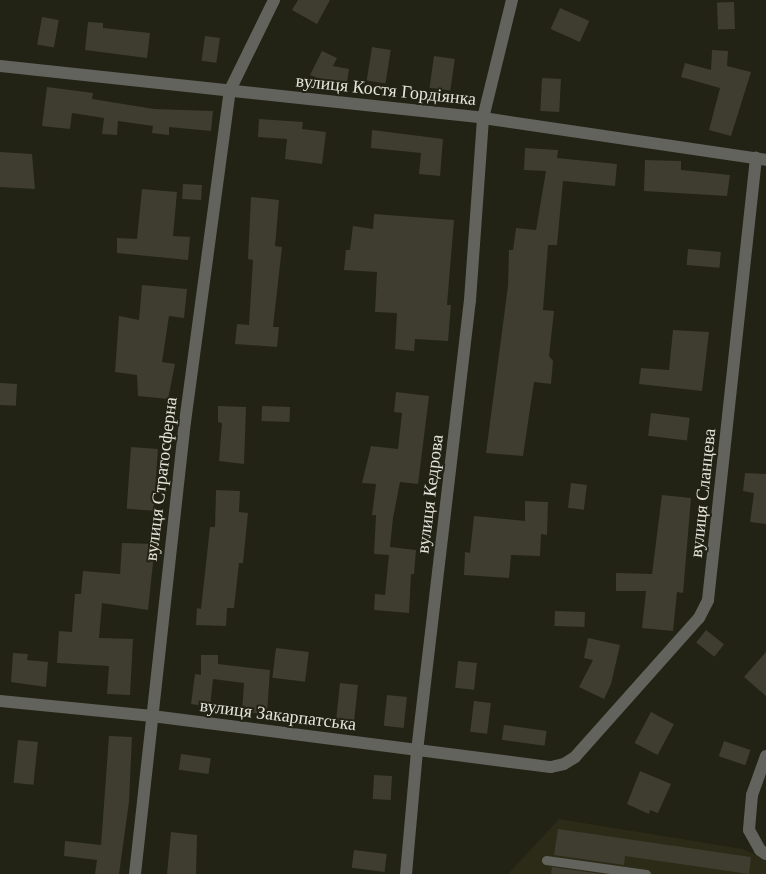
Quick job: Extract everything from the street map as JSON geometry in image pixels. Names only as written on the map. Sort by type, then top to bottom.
[{"type":"street","name":"вулиця Стратосферна","points":[[134,874],[185,422],[230,90],[274,0]]},
{"type":"street","name":"вулиця Кедрова","points":[[406,874],[417,751],[470,300],[483,118],[512,0]]},
{"type":"street","name":"вулиця Костя Гордіянка","points":[[0,66],[483,118],[761,159]]},
{"type":"street","name":"вулиця Сланцева","points":[[551,767],[564,764],[575,757],[699,618],[708,600],[761,159]]},
{"type":"street","name":"вулиця Закарпатська","points":[[0,700],[152,716],[551,767]]},
{"type":"street","points":[[766,756],[752,795],[749,830],[760,850],[766,854]]},
{"type":"lane","points":[[546,860],[646,874]]},
{"type":"shaded area","points":[[559,819],[743,849],[766,860],[766,874],[508,874]]},
{"type":"building","points":[[298,0],[330,0],[317,24],[292,10]]},
{"type":"building","points":[[734,2],[735,29],[718,30],[717,3]]},
{"type":"building","points":[[560,8],[589,21],[580,42],[551,29]]},
{"type":"building","points":[[42,17],[59,20],[54,48],[37,45]]},
{"type":"building","points":[[88,22],[103,23],[103,28],[150,33],[147,58],[85,50]]},
{"type":"building","points":[[205,36],[220,38],[216,63],[202,61]]},
{"type":"building","points":[[372,47],[391,50],[385,84],[367,81]]},
{"type":"building","points":[[712,50],[728,51],[727,66],[751,72],[731,136],[709,130],[720,88],[681,77],[685,63],[711,70]]},
{"type":"building","points":[[322,51],[337,58],[333,66],[349,69],[346,89],[310,75]]},
{"type":"building","points":[[434,56],[455,59],[450,91],[430,88]]},
{"type":"building","points":[[542,78],[561,79],[559,112],[540,111]]},
{"type":"building","points":[[47,87],[93,93],[92,99],[154,109],[213,111],[211,131],[169,127],[169,135],[152,133],[153,126],[118,121],[117,135],[102,134],[104,118],[72,113],[70,129],[42,126]]},
{"type":"building","points":[[259,119],[303,122],[302,129],[326,132],[322,164],[285,159],[287,139],[258,137]]},
{"type":"building","points":[[372,130],[443,139],[440,176],[419,174],[421,153],[371,148]]},
{"type":"building","points":[[525,148],[558,150],[557,158],[617,164],[615,186],[563,181],[557,245],[548,245],[543,310],[554,311],[549,356],[553,361],[551,384],[534,382],[523,456],[486,453],[508,286],[509,250],[513,250],[516,228],[536,230],[546,171],[524,170]]},
{"type":"building","points":[[0,152],[32,154],[35,189],[0,187]]},
{"type":"building","points":[[645,160],[681,161],[681,170],[730,175],[727,196],[644,191]]},
{"type":"building","points":[[183,184],[202,185],[201,200],[182,199]]},
{"type":"building","points":[[142,189],[177,192],[173,236],[190,237],[188,260],[117,253],[117,238],[137,239]]},
{"type":"building","points":[[251,197],[279,200],[275,246],[282,247],[273,327],[279,327],[277,347],[235,344],[237,324],[249,325],[253,260],[248,259]]},
{"type":"building","points":[[374,214],[454,220],[447,305],[451,305],[448,341],[415,339],[414,351],[395,349],[397,313],[375,312],[377,272],[344,270],[346,250],[350,250],[353,226],[373,229]]},
{"type":"building","points":[[688,249],[721,252],[719,268],[687,265]]},
{"type":"building","points":[[142,285],[187,289],[184,318],[169,316],[162,362],[175,364],[168,399],[138,396],[137,375],[115,372],[119,316],[139,320]]},
{"type":"building","points":[[673,330],[709,332],[702,391],[639,384],[641,368],[669,370]]},
{"type":"building","points":[[0,383],[17,384],[16,406],[0,405]]},
{"type":"building","points":[[396,392],[429,396],[418,484],[400,482],[390,547],[416,550],[414,574],[411,574],[409,613],[374,610],[375,594],[385,595],[389,555],[374,554],[376,515],[372,515],[376,484],[362,483],[371,446],[398,449],[402,413],[394,412]]},
{"type":"building","points":[[218,406],[246,407],[244,464],[219,461],[222,423],[218,422]]},
{"type":"building","points":[[262,406],[290,407],[289,422],[261,421]]},
{"type":"building","points":[[651,413],[690,418],[687,441],[648,436]]},
{"type":"building","points":[[131,447],[158,449],[154,511],[127,509]]},
{"type":"building","points":[[745,473],[766,474],[766,524],[750,522],[754,493],[743,491]]},
{"type":"building","points":[[571,483],[587,485],[584,510],[568,508]]},
{"type":"building","points":[[216,490],[240,491],[239,512],[248,513],[243,563],[239,563],[234,608],[227,608],[226,626],[196,625],[197,608],[201,609],[210,527],[215,527]]},
{"type":"building","points":[[662,495],[691,498],[683,593],[677,592],[673,631],[642,628],[646,591],[616,591],[616,573],[652,574]]},
{"type":"building","points":[[525,501],[548,502],[547,535],[541,534],[540,556],[511,555],[509,578],[464,575],[465,552],[470,553],[474,516],[525,521]]},
{"type":"building","points":[[122,543],[155,544],[148,610],[102,603],[99,638],[133,639],[130,695],[107,694],[109,666],[57,663],[59,631],[72,632],[75,594],[81,594],[83,571],[120,574]]},
{"type":"building","points":[[555,611],[585,612],[584,627],[554,626]]},
{"type":"building","points":[[706,630],[724,644],[714,657],[696,643]]},
{"type":"building","points":[[588,638],[620,645],[611,684],[604,699],[579,687],[593,660],[584,658]]},
{"type":"building","points":[[276,648],[309,652],[305,682],[272,678]]},
{"type":"building","points":[[766,652],[766,696],[744,677]]},
{"type":"building","points":[[13,653],[28,654],[27,660],[48,662],[46,687],[11,682]]},
{"type":"building","points":[[201,655],[218,655],[218,664],[270,670],[267,714],[242,712],[244,683],[213,679],[210,707],[191,704],[195,674],[201,675]]},
{"type":"building","points":[[458,661],[477,663],[474,690],[455,688]]},
{"type":"building","points":[[340,683],[358,685],[354,724],[336,722]]},
{"type":"building","points":[[387,695],[407,697],[404,728],[384,726]]},
{"type":"building","points":[[474,701],[491,703],[487,734],[470,732]]},
{"type":"building","points":[[651,712],[674,724],[658,755],[635,743]]},
{"type":"building","points":[[504,725],[547,731],[544,746],[502,740]]},
{"type":"building","points":[[109,736],[132,737],[129,802],[119,874],[95,874],[97,860],[64,856],[65,841],[101,845]]},
{"type":"building","points":[[18,740],[38,742],[33,785],[14,783]]},
{"type":"building","points":[[724,741],[750,750],[745,765],[719,756]]},
{"type":"building","points":[[181,754],[211,758],[208,774],[179,770]]},
{"type":"building","points":[[640,771],[671,784],[658,813],[650,810],[649,814],[627,804]]},
{"type":"building","points":[[374,775],[392,776],[391,800],[373,799]]},
{"type":"building","points":[[558,829],[751,857],[749,874],[625,856],[624,865],[554,855]]},
{"type":"building","points":[[171,832],[197,835],[196,874],[167,874]]},
{"type":"building","points":[[354,850],[387,854],[385,872],[352,868]]},
{"type":"building","points":[[552,867],[601,874],[551,874]]}]
